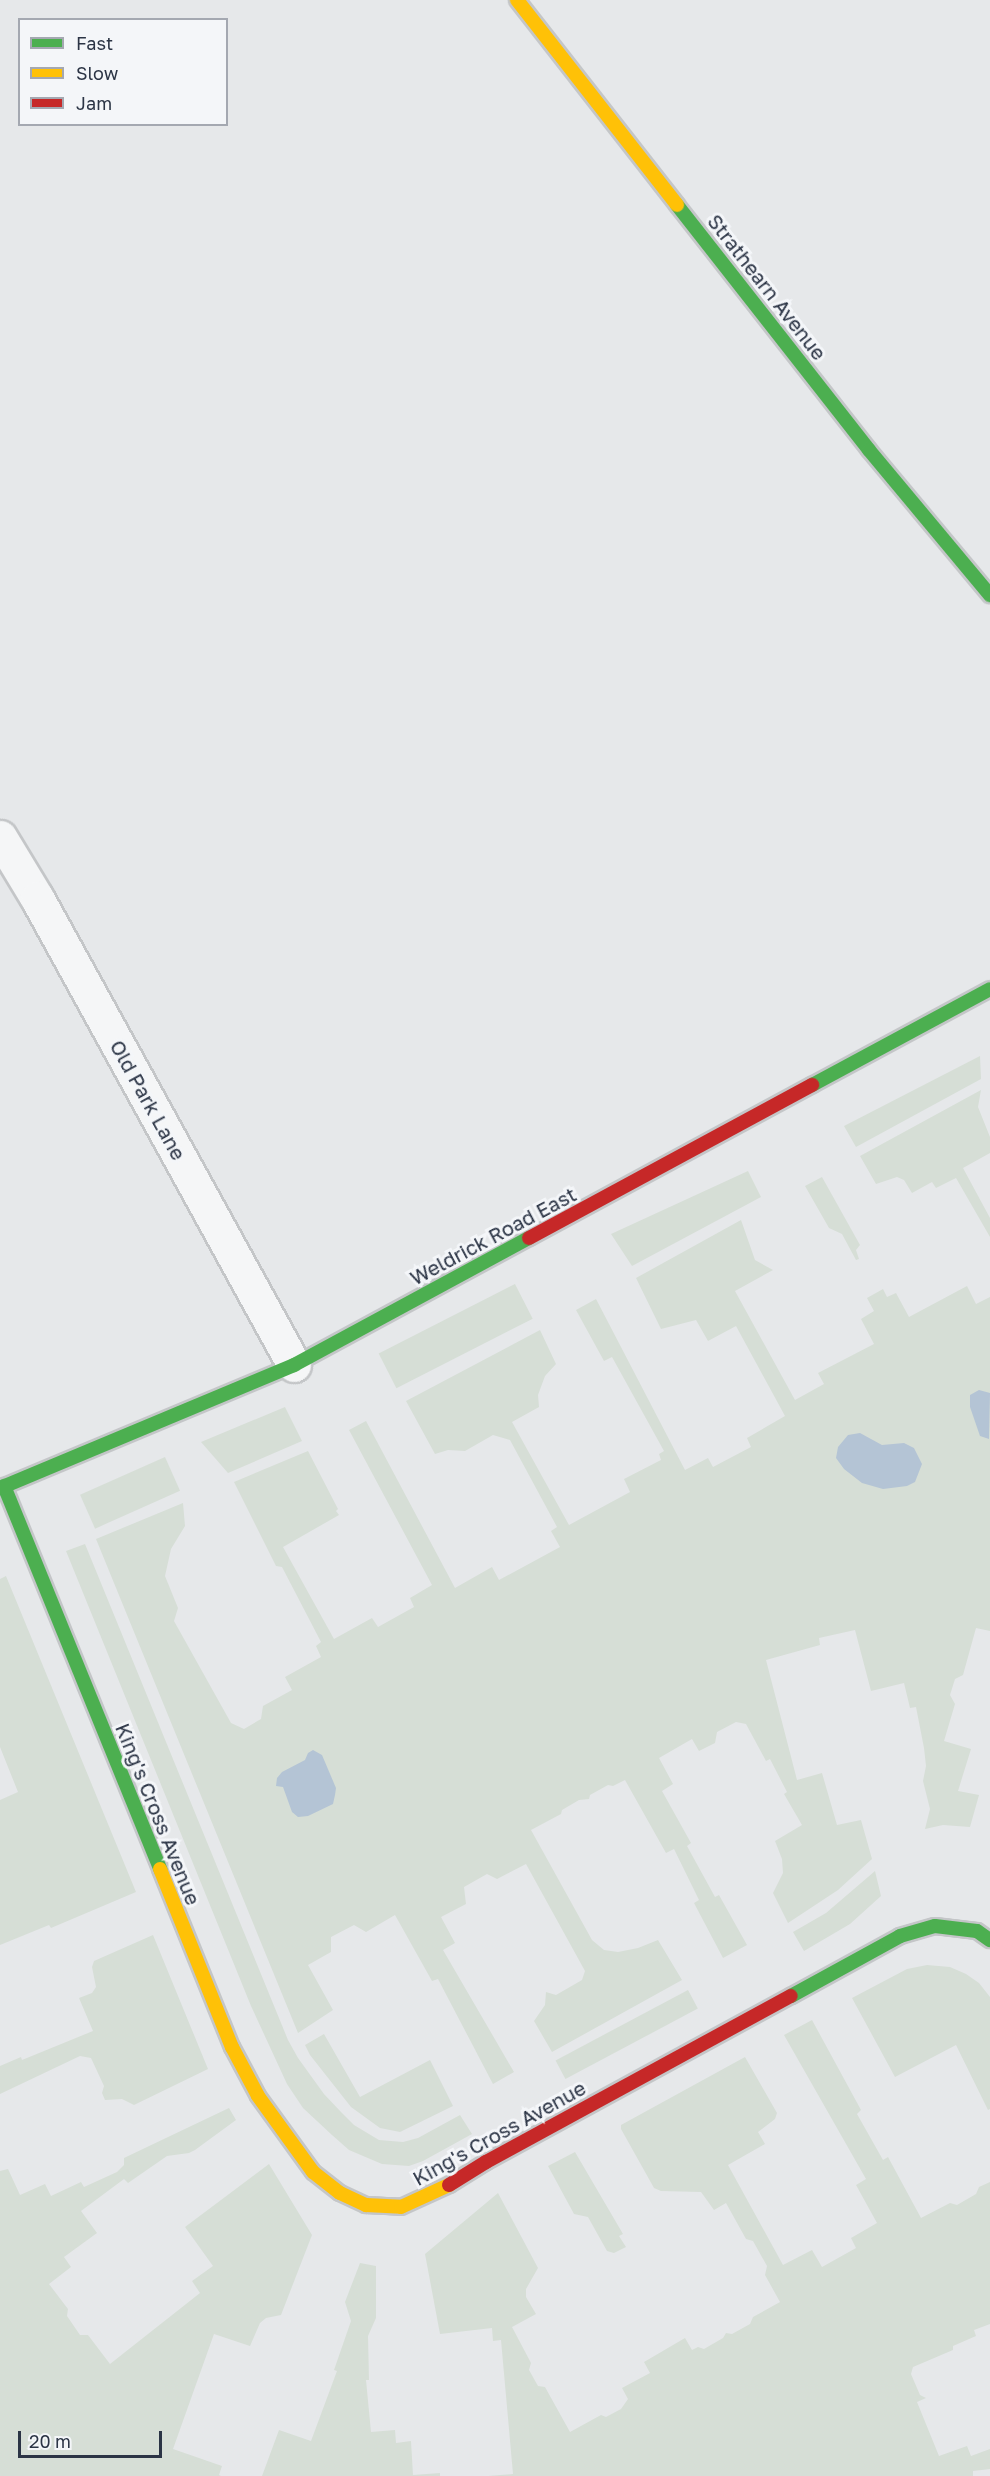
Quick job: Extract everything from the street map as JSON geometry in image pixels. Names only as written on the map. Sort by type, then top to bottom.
[{"type":"street","name":"Strathearn Avenue","points":[[517,0],[869,450],[990,596]]},
{"type":"street","name":"Old Park Lane","points":[[0,837],[43,908],[294,1365]]},
{"type":"street","name":"Weldrick Road East","points":[[2,1487],[294,1365],[990,989]]},
{"type":"street","name":"King's Cross Avenue","points":[[2,1487],[232,2047],[258,2096],[313,2172],[340,2193],[366,2205],[401,2207],[436,2193],[496,2157],[900,1936],[935,1926],[977,1931],[990,1940]]},
{"type":"shaded area","points":[[980,1056],[981,1079],[856,1147],[844,1126]]},
{"type":"shaded area","points":[[981,1090],[978,1107],[990,1137],[990,1153],[963,1168],[990,1218],[990,1237],[956,1178],[936,1188],[932,1182],[912,1193],[904,1180],[897,1177],[876,1184],[860,1156]]},
{"type":"shaded area","points":[[748,1171],[761,1197],[632,1266],[611,1234]]},
{"type":"shaded area","points":[[822,1177],[860,1245],[856,1250],[859,1259],[856,1260],[842,1234],[829,1228],[805,1186]]},
{"type":"shaded area","points":[[741,1220],[755,1260],[773,1270],[735,1291],[795,1400],[824,1384],[818,1373],[874,1344],[861,1319],[874,1311],[867,1298],[883,1289],[887,1297],[896,1293],[909,1317],[967,1286],[976,1304],[990,1297],[990,1631],[976,1628],[963,1675],[955,1679],[950,1695],[955,1704],[944,1741],[971,1749],[958,1791],[979,1795],[970,1827],[943,1825],[925,1829],[930,1809],[923,1781],[926,1766],[924,1748],[916,1707],[910,1708],[904,1683],[871,1691],[855,1630],[819,1638],[820,1645],[766,1660],[797,1780],[822,1773],[837,1825],[861,1820],[872,1859],[838,1890],[788,1923],[773,1893],[783,1873],[782,1859],[775,1841],[802,1825],[784,1794],[787,1792],[770,1759],[766,1761],[746,1724],[736,1722],[717,1732],[715,1743],[699,1751],[692,1739],[659,1758],[673,1784],[662,1791],[691,1843],[687,1846],[715,1897],[719,1895],[747,1945],[723,1958],[694,1903],[699,1900],[674,1849],[666,1853],[625,1780],[613,1786],[608,1785],[590,1795],[589,1799],[579,1800],[562,1810],[561,1814],[531,1830],[592,1940],[604,1950],[618,1952],[638,1948],[658,1940],[682,1980],[552,2052],[534,2021],[545,2005],[546,1992],[556,1995],[582,1980],[585,1971],[526,1864],[497,1879],[487,1874],[464,1887],[466,1904],[441,1917],[455,1943],[443,1950],[514,2072],[493,2084],[438,1979],[432,1981],[395,1915],[366,1932],[354,1925],[331,1937],[331,1952],[308,1965],[333,2010],[298,2033],[96,1539],[183,1503],[185,1526],[171,1549],[165,1576],[178,1608],[174,1621],[231,1723],[244,1729],[261,1719],[263,1706],[292,1690],[285,1677],[321,1657],[316,1646],[321,1642],[282,1567],[276,1566],[234,1482],[308,1451],[339,1515],[283,1547],[334,1639],[372,1618],[378,1627],[414,1607],[410,1598],[432,1585],[349,1430],[366,1421],[455,1588],[492,1567],[499,1580],[560,1547],[551,1531],[557,1527],[510,1440],[493,1435],[465,1451],[448,1450],[435,1454],[406,1401],[540,1330],[556,1364],[545,1376],[538,1395],[539,1407],[512,1422],[569,1525],[630,1492],[624,1479],[661,1460],[659,1454],[664,1451],[612,1357],[604,1361],[576,1310],[596,1299],[685,1470],[708,1458],[713,1467],[751,1447],[747,1438],[785,1416],[736,1326],[708,1341],[696,1320],[661,1329],[636,1278]]},
{"type":"shaded area","points":[[515,1284],[533,1319],[396,1388],[379,1353]]},
{"type":"shaded area","points":[[285,1407],[302,1441],[228,1473],[201,1442]]},
{"type":"shaded area","points":[[165,1457],[180,1491],[95,1529],[80,1495]]},
{"type":"shaded area","points":[[85,1544],[288,2040],[298,2058],[324,2094],[341,2112],[354,2125],[379,2140],[403,2142],[418,2138],[460,2115],[472,2134],[423,2161],[409,2166],[382,2164],[349,2150],[303,2108],[287,2084],[251,2006],[66,1551]]},
{"type":"shaded area","points":[[6,1576],[136,1892],[51,1928],[49,1925],[0,1945],[0,1800],[18,1792],[0,1747],[0,1579]]},
{"type":"shaded area","points":[[875,1871],[881,1896],[850,1924],[804,1951],[793,1932],[826,1913]]},
{"type":"shaded area","points":[[153,1935],[208,2069],[134,2105],[122,2099],[105,2100],[102,2093],[104,2086],[91,2058],[80,2056],[0,2094],[0,2066],[21,2057],[22,2060],[93,2031],[79,1998],[92,1993],[96,1987],[92,1967],[94,1961]]},
{"type":"shaded area","points":[[927,1965],[950,1967],[966,1974],[979,1983],[990,1997],[990,2109],[988,2110],[956,2045],[895,2077],[852,1998],[907,1969]]},
{"type":"shaded area","points":[[688,1990],[698,2009],[565,2079],[556,2060]]},
{"type":"shaded area","points":[[812,2020],[861,2110],[857,2114],[883,2160],[888,2157],[921,2218],[950,2203],[957,2205],[976,2194],[979,2187],[990,2182],[990,2324],[974,2330],[976,2336],[953,2346],[953,2350],[913,2367],[911,2374],[920,2395],[926,2398],[917,2402],[939,2456],[967,2446],[971,2456],[990,2449],[990,2469],[973,2471],[973,2476],[488,2476],[513,2474],[501,2340],[493,2341],[492,2328],[440,2334],[425,2254],[498,2193],[538,2268],[526,2289],[526,2297],[536,2314],[512,2327],[531,2363],[529,2370],[538,2386],[545,2387],[570,2432],[601,2415],[606,2417],[621,2409],[628,2399],[622,2388],[650,2373],[644,2362],[685,2338],[692,2350],[698,2347],[704,2349],[723,2338],[726,2333],[732,2334],[750,2324],[753,2317],[780,2302],[765,2275],[767,2266],[753,2241],[746,2239],[726,2203],[714,2210],[701,2192],[661,2191],[654,2188],[621,2129],[621,2125],[745,2057],[777,2113],[775,2119],[758,2132],[765,2144],[728,2165],[783,2265],[812,2250],[822,2267],[856,2248],[851,2238],[877,2223],[856,2185],[866,2179],[784,2035]]},
{"type":"shaded area","points":[[324,2034],[360,2097],[430,2060],[453,2106],[400,2132],[380,2128],[351,2107],[310,2055],[305,2045]]},
{"type":"shaded area","points":[[229,2108],[236,2120],[195,2150],[167,2156],[128,2183],[124,2179],[81,2211],[97,2233],[64,2257],[71,2267],[49,2284],[68,2309],[67,2316],[80,2335],[88,2335],[110,2364],[200,2293],[192,2281],[213,2266],[185,2227],[269,2164],[312,2235],[281,2315],[266,2318],[260,2323],[250,2346],[214,2334],[173,2449],[222,2466],[219,2475],[221,2476],[0,2476],[0,2171],[8,2169],[20,2195],[45,2184],[51,2196],[81,2182],[84,2187],[117,2172],[124,2165],[124,2158]]},
{"type":"shaded area","points":[[575,2152],[623,2234],[619,2236],[626,2247],[614,2253],[607,2251],[588,2217],[574,2214],[548,2166]]},
{"type":"shaded area","points":[[360,2263],[376,2266],[376,2318],[368,2336],[369,2380],[366,2380],[371,2432],[395,2430],[396,2443],[411,2441],[413,2475],[440,2473],[440,2476],[262,2476],[279,2430],[311,2441],[337,2371],[334,2370],[351,2321],[345,2302]]},
{"type":"water","points":[[979,1390],[990,1393],[989,1439],[980,1436],[970,1407],[970,1395]]},
{"type":"water","points":[[860,1433],[882,1445],[904,1443],[914,1448],[922,1464],[915,1482],[907,1486],[883,1489],[862,1483],[844,1469],[836,1458],[838,1447],[848,1435]]},
{"type":"water","points":[[313,1750],[322,1755],[336,1788],[333,1804],[308,1816],[298,1817],[292,1812],[283,1787],[276,1786],[277,1778],[282,1772],[305,1760],[308,1753]]},
{"type":"traffic: fast","points":[[677,205],[869,450],[990,595]]},
{"type":"traffic: fast","points":[[812,1085],[990,989]]},
{"type":"traffic: fast","points":[[0,1488],[294,1365],[529,1238]]},
{"type":"traffic: fast","points":[[4,1486],[160,1869]]},
{"type":"traffic: fast","points":[[791,1996],[900,1936],[935,1926],[977,1931],[990,1940]]},
{"type":"traffic: slow","points":[[517,0],[677,205]]},
{"type":"traffic: slow","points":[[160,1869],[232,2047],[258,2096],[313,2172],[340,2193],[366,2205],[401,2207],[449,2185]]},
{"type":"traffic: jam","points":[[529,1238],[812,1085]]},
{"type":"traffic: jam","points":[[449,2185],[486,2162],[791,1996]]}]
